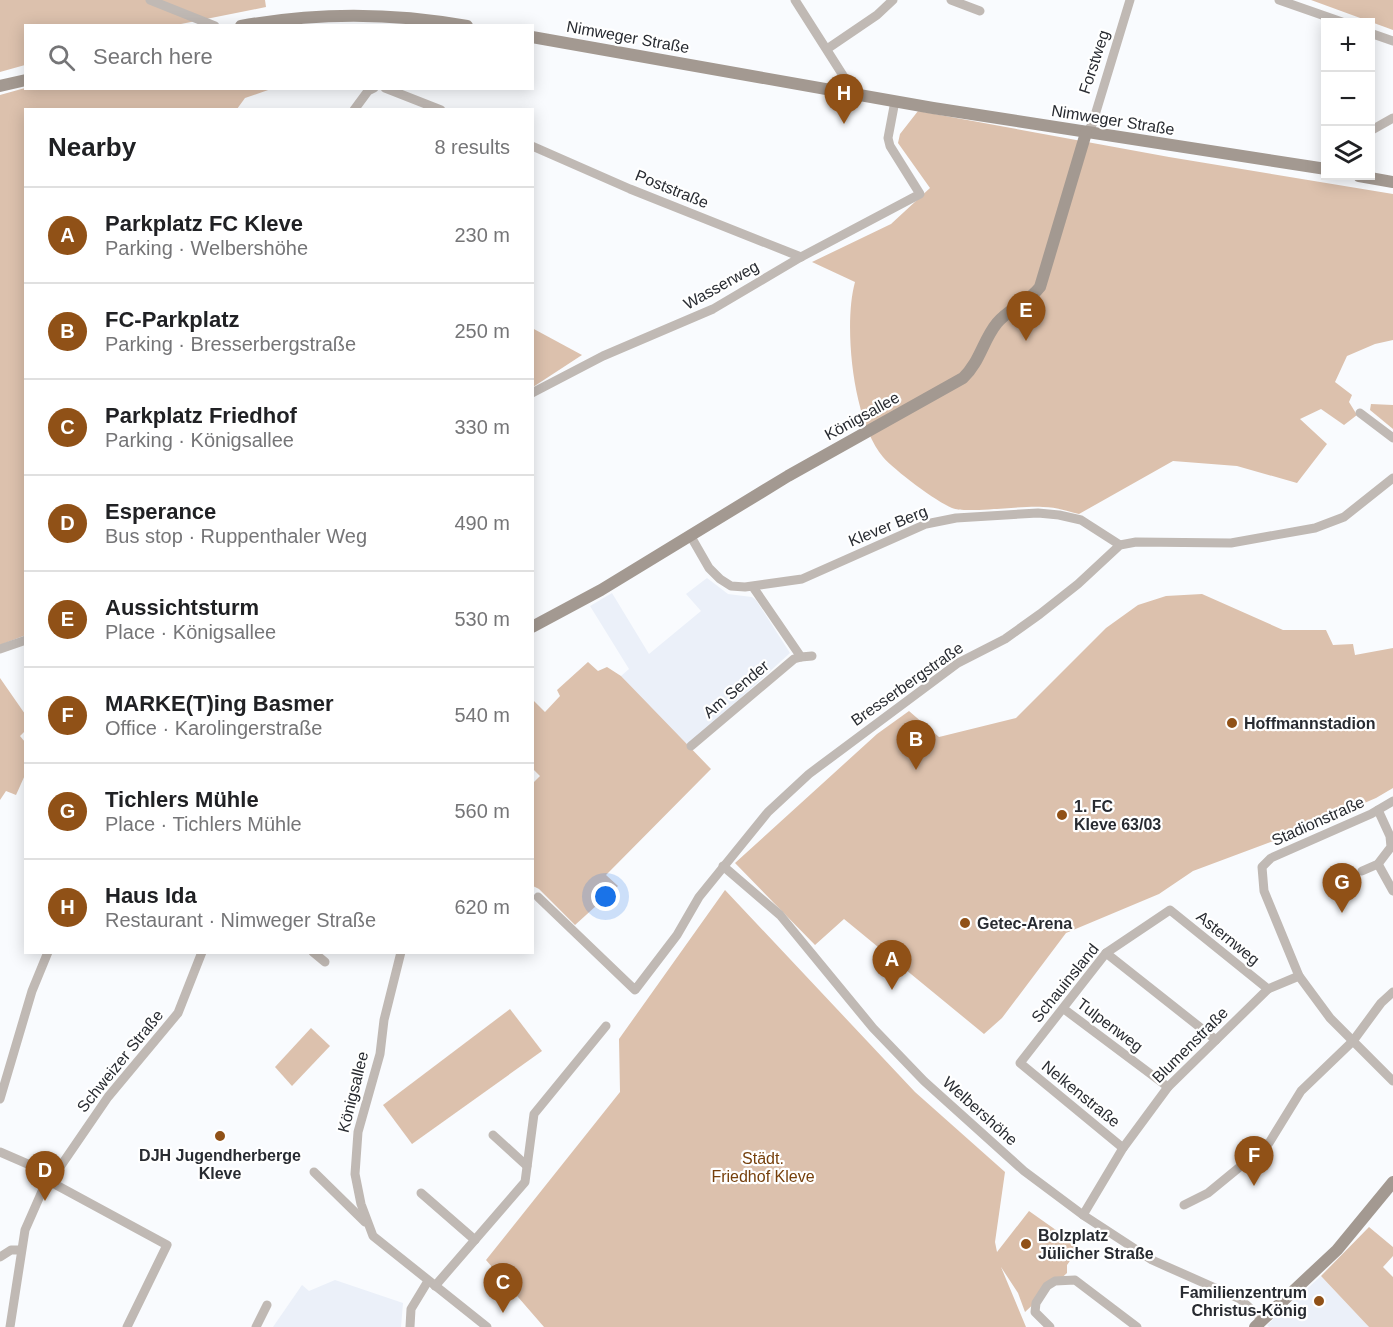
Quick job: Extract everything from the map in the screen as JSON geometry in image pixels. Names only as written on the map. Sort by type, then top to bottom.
[{"type":"main road","points":[[252,24],[285,18],[351,14],[398,16],[453,24]]},
{"type":"main road","name":"Nimweger Straße","points":[[534,37],[1086,133],[1321,167]]},
{"type":"main road","points":[[0,86],[24,80]]},
{"type":"main road","name":"Königsallee","points":[[534,626],[798,470],[952,386],[971,370],[999,321],[1028,300],[1040,287],[1086,133]]},
{"type":"main road","points":[[1375,179],[1393,182]]},
{"type":"main road","points":[[1259,1324],[1337,1250],[1393,1182]]},
{"type":"street","points":[[150,0],[210,24]]},
{"type":"street","points":[[795,0],[844,77],[846,92]]},
{"type":"street","points":[[827,49],[878,15],[892,0]]},
{"type":"street","points":[[951,0],[980,10]]},
{"type":"street","name":"Forstweg","points":[[1086,133],[1092,125],[1130,0]]},
{"type":"street","points":[[1279,0],[1331,18]]},
{"type":"street","points":[[1375,34],[1393,41]]},
{"type":"street","points":[[355,108],[370,90]]},
{"type":"street","points":[[390,90],[436,108]]},
{"type":"street","name":"Wasserweg","points":[[534,392],[579,367],[713,309],[801,257],[920,194],[890,146],[888,138],[895,101]]},
{"type":"street","points":[[1375,129],[1393,118]]},
{"type":"street","name":"Poststraße","points":[[534,147],[630,189],[801,257]]},
{"type":"street","points":[[1360,413],[1393,438]]},
{"type":"street","points":[[1120,545],[1136,542],[1231,543],[1315,528],[1344,517],[1393,478]]},
{"type":"street","name":"Klever Berg","points":[[690,535],[709,568],[720,579],[731,586],[753,587],[802,579],[926,525],[956,518],[1038,513],[1059,515],[1081,520],[1120,545]]},
{"type":"street","name":"Bresserbergstraße","points":[[538,897],[635,990],[677,935],[699,897],[723,866],[768,812],[809,774],[958,663],[1005,639],[1040,614],[1078,584],[1120,545]]},
{"type":"street","points":[[753,587],[801,657]]},
{"type":"street","points":[[0,649],[24,642]]},
{"type":"street","name":"Am Sender","points":[[691,746],[794,659],[812,656]]},
{"type":"street","name":"Stadionstraße","points":[[1393,801],[1378,810],[1271,858],[1262,867],[1264,891],[1299,976],[1330,1018],[1393,1081]]},
{"type":"street","points":[[1362,871],[1378,864],[1390,847],[1390,836],[1378,810]]},
{"type":"street","points":[[1378,864],[1393,891]]},
{"type":"street","name":"Welbershöhe","points":[[723,866],[780,915],[873,1029],[924,1081],[1024,1171],[1083,1215],[1152,1260],[1240,1299],[1259,1324]]},
{"type":"street","name":"Schauinsland","points":[[1020,1064],[1106,953],[1170,910]]},
{"type":"street","name":"Asternweg","points":[[1170,910],[1268,989]]},
{"type":"street","points":[[1106,953],[1216,1040]]},
{"type":"street","points":[[0,1099],[32,991],[47,954]]},
{"type":"street","name":"Schweizer Straße","points":[[10,1327],[25,1230],[47,1180],[60,1167],[108,1097],[178,1013],[201,954]]},
{"type":"street","points":[[315,954],[325,962]]},
{"type":"street","name":"Königsallee","points":[[400,954],[384,1020],[380,1054],[358,1132],[355,1153],[355,1174],[366,1223],[373,1236],[385,1247],[487,1327]]},
{"type":"street","name":"Blumenstraße","points":[[1083,1215],[1123,1148],[1168,1087],[1268,989],[1299,976]]},
{"type":"street","points":[[1184,1205],[1208,1193],[1269,1143],[1301,1091],[1353,1041],[1381,1003],[1393,992]]},
{"type":"street","name":"Tulpenweg","points":[[1064,1009],[1168,1087]]},
{"type":"street","points":[[410,1327],[411,1309],[525,1182],[534,1114],[606,1026]]},
{"type":"street","name":"Nelkenstraße","points":[[1020,1064],[1123,1148]]},
{"type":"street","points":[[493,1135],[527,1166]]},
{"type":"street","points":[[0,1152],[30,1165],[47,1180],[167,1245],[127,1327]]},
{"type":"street","points":[[314,1172],[366,1223]]},
{"type":"street","points":[[422,1193],[475,1240]]},
{"type":"street","points":[[0,1257],[10,1250],[21,1250]]},
{"type":"street","points":[[1050,1327],[1035,1312],[1040,1295],[1047,1286],[1055,1281],[1075,1280],[1137,1327]]},
{"type":"street","points":[[256,1327],[267,1305]]},
{"type":"shaded area","points":[[707,578],[728,594],[752,597],[756,600],[790,653],[687,747],[621,676],[629,669],[590,606],[612,593],[649,654],[701,611],[686,594]]},
{"type":"shaded area","name":"Familienzentrum Christus-König","points":[[1321,1276],[1369,1327],[1269,1327],[1267,1325]]},
{"type":"shaded area","points":[[335,1280],[403,1303],[401,1327],[273,1327],[302,1285],[309,1291]]},
{"type":"green space","points":[[0,0],[265,0],[266,7],[181,24],[24,24],[24,65],[0,72]]},
{"type":"green space","points":[[1311,0],[1393,0],[1393,30],[1375,23],[1375,18],[1360,18]]},
{"type":"green space","points":[[24,88],[268,90],[245,98],[238,108],[24,108],[24,636],[0,645],[0,95]]},
{"type":"green space","points":[[918,111],[1169,157],[1393,194],[1393,340],[1375,344],[1347,356],[1335,382],[1352,395],[1349,402],[1357,415],[1344,425],[1321,409],[1300,419],[1327,444],[1297,483],[1237,466],[1173,461],[1079,514],[1043,507],[959,510],[945,505],[926,493],[883,457],[864,421],[853,372],[851,347],[850,323],[855,282],[812,262],[891,224],[930,188],[898,143],[900,134]]},
{"type":"green space","points":[[534,329],[582,355],[534,386]]},
{"type":"green space","points":[[1371,404],[1393,405],[1393,429],[1370,410]]},
{"type":"green space","name":"1. FC Kleve 63/03","points":[[1202,594],[1283,630],[1326,630],[1333,645],[1353,644],[1355,655],[1393,648],[1393,788],[1376,798],[1297,832],[1193,871],[1159,894],[1066,933],[1002,1018],[984,1034],[844,919],[815,945],[735,863],[877,734],[909,711],[939,737],[1016,718],[1106,628],[1138,605],[1166,596]]},
{"type":"green space","points":[[588,662],[598,671],[607,667],[621,676],[711,769],[606,875],[618,886],[575,925],[534,886],[534,782],[540,776],[534,770],[534,701],[545,712],[560,696],[557,690]]},
{"type":"green space","points":[[0,678],[24,713],[24,732],[20,736],[24,741],[24,777],[16,795],[6,791],[0,800]]},
{"type":"green space","name":"Städt. Friedhof Kleve","points":[[725,890],[915,1092],[1005,1172],[995,1242],[997,1252],[1029,1211],[1080,1247],[1067,1265],[1067,1273],[1025,1312],[1018,1293],[1001,1267],[1026,1327],[544,1327],[486,1260],[620,1092],[619,1039]]},
{"type":"green space","points":[[510,1009],[542,1051],[412,1144],[383,1105]]},
{"type":"green space","points":[[311,1028],[330,1046],[292,1086],[275,1067]]},
{"type":"green space","points":[[1369,1227],[1393,1247],[1393,1256],[1383,1267],[1393,1277],[1393,1327],[1369,1327],[1321,1276]]},
{"type":"place","name":"Haus Ida","points":[[844,124]]},
{"type":"place","name":"Aussichtsturm","points":[[1026,341]]},
{"type":"place","name":"Hoffmannstadion","points":[[1232,723]]},
{"type":"place","name":"FC-Parkplatz","points":[[916,770]]},
{"type":"place","name":"1. FC Kleve 63/03","points":[[1062,815]]},
{"type":"place","name":"Tichlers Mühle","points":[[1342,913]]},
{"type":"place","name":"Getec-Arena","points":[[965,923]]},
{"type":"place","name":"Parkplatz FC Kleve","points":[[892,990]]},
{"type":"place","name":"DJH Jugendherberge Kleve","points":[[220,1136]]},
{"type":"place","name":"MARKE(T)ing Basmer","points":[[1254,1186]]},
{"type":"place","name":"Esperance","points":[[45,1201]]},
{"type":"place","name":"Bolzplatz Jülicher Straße","points":[[1026,1244]]},
{"type":"place","name":"Familienzentrum Christus-König","points":[[1319,1301]]},
{"type":"place","name":"Parkplatz Friedhof","points":[[503,1313]]}]
